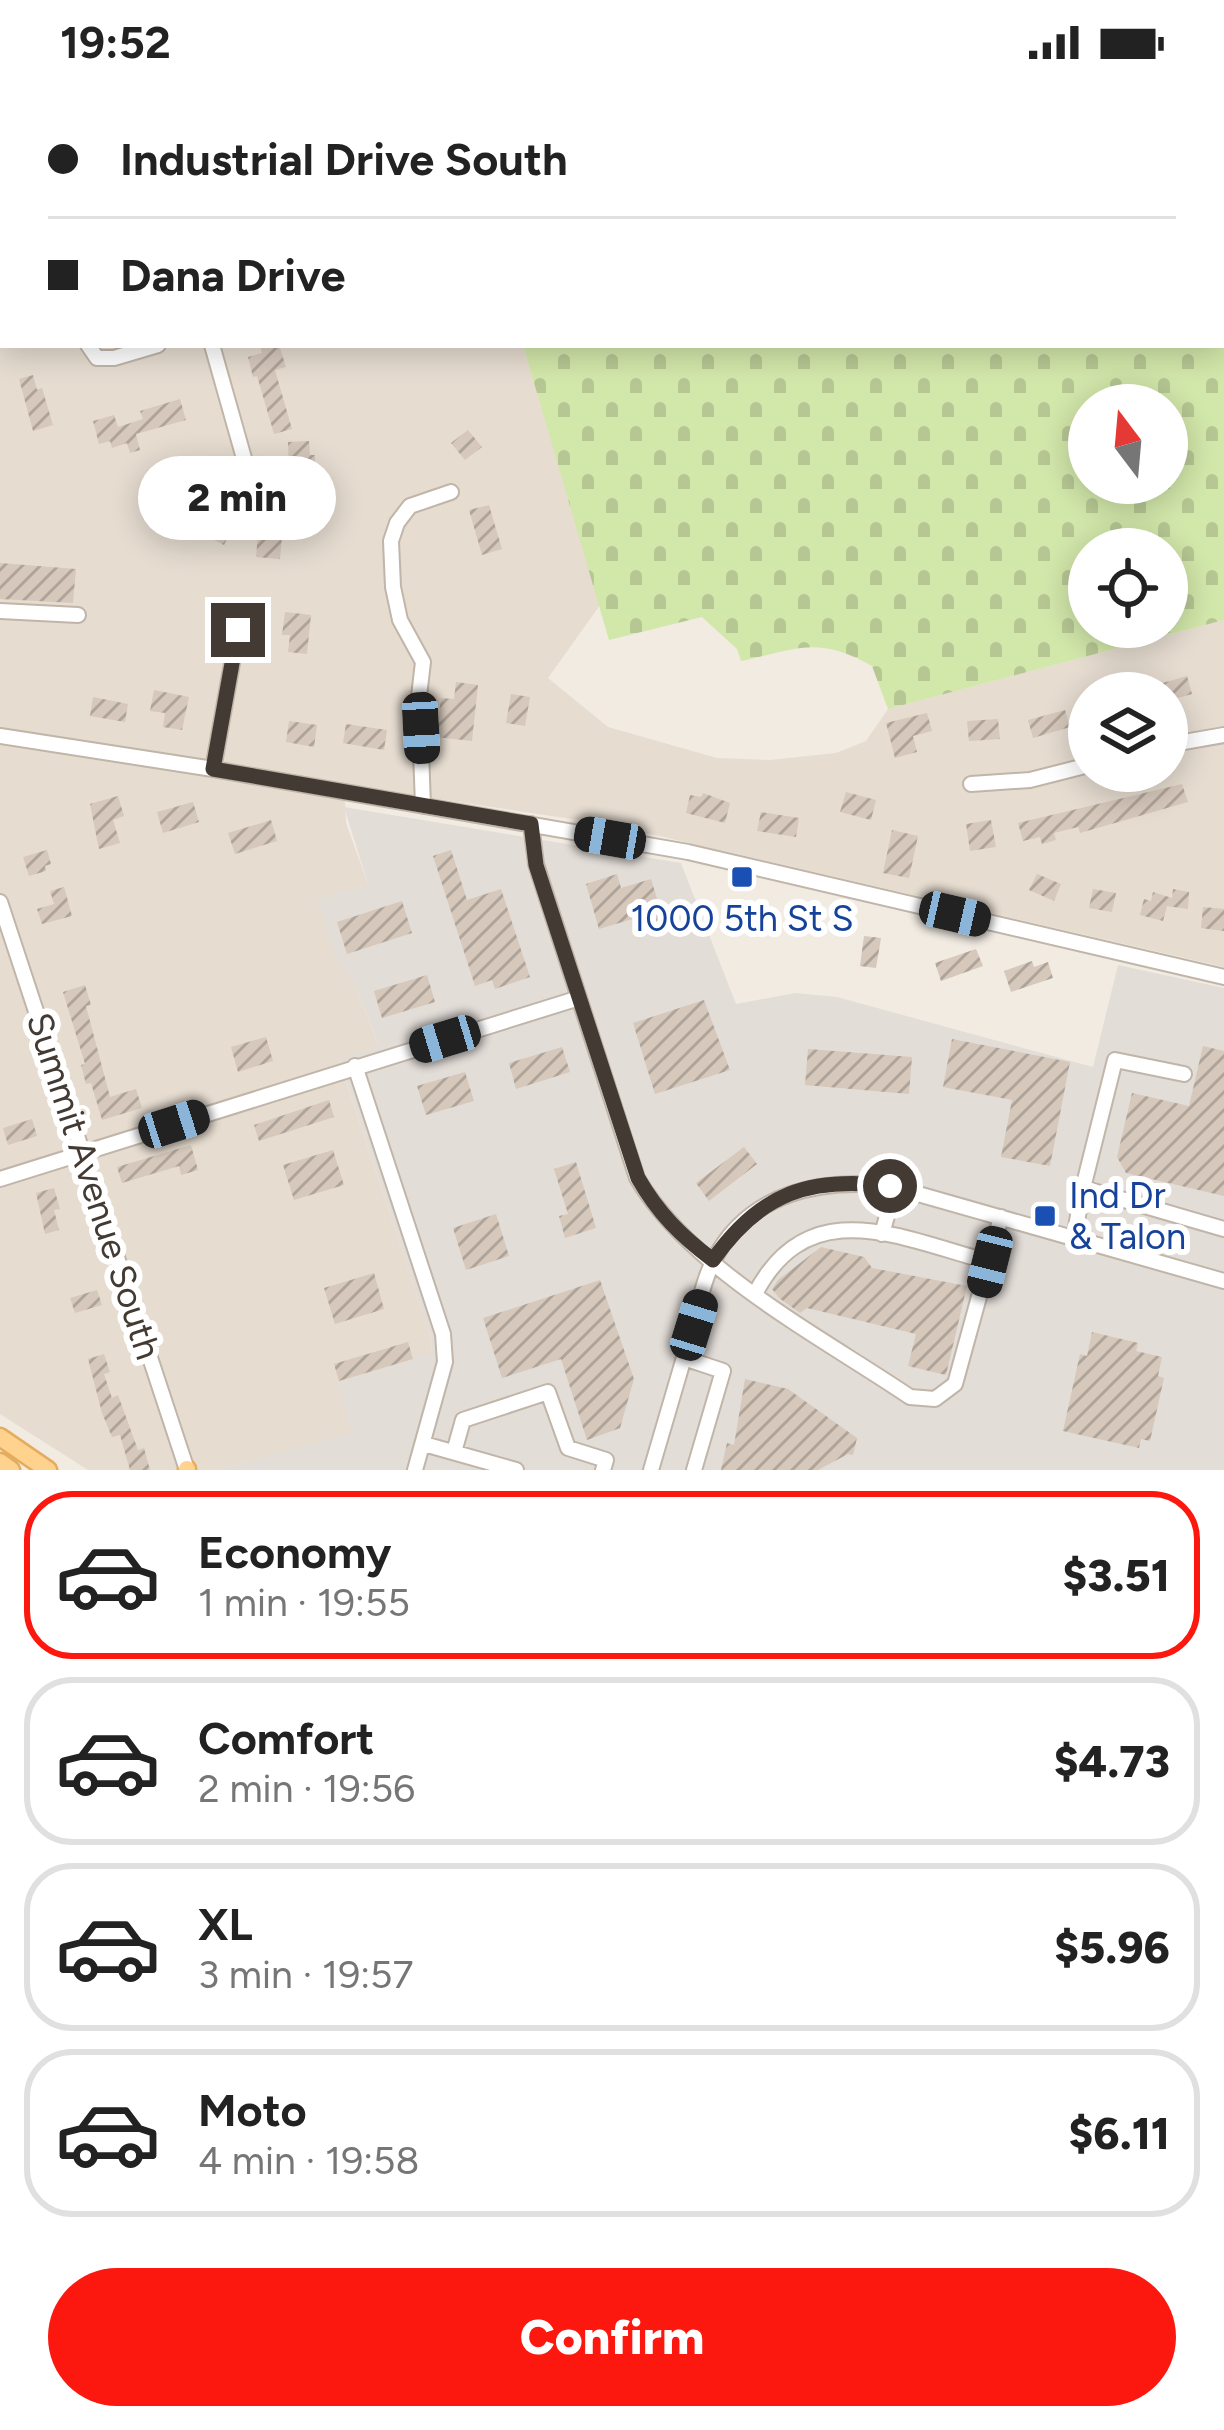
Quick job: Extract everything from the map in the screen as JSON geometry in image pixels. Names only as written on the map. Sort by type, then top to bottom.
[{"type":"main road","points":[[0,1437],[48,1470]]},
{"type":"main road","points":[[0,1462],[10,1470]]},
{"type":"street","points":[[93,351],[114,358],[148,348]]},
{"type":"street","points":[[213,348],[249,476]]},
{"type":"street","points":[[422,806],[419,696],[423,662],[400,620],[391,541],[410,506],[451,492]]},
{"type":"street","points":[[0,611],[78,615]]},
{"type":"street","points":[[213,769],[238,630]]},
{"type":"street","points":[[1188,742],[1224,735]]},
{"type":"street","points":[[0,736],[688,852],[1224,977]]},
{"type":"street","points":[[971,784],[1030,780],[1068,770]]},
{"type":"street","points":[[531,824],[536,865],[638,1178],[654,1206],[680,1235],[754,1294],[910,1397],[935,1399],[955,1384],[1001,1217]]},
{"type":"street","name":"Summit Avenue South","points":[[0,902],[187,1470]]},
{"type":"street","points":[[0,1179],[579,998]]},
{"type":"street","points":[[1074,1238],[1115,1060],[1184,1074]]},
{"type":"street","points":[[355,1066],[443,1334],[445,1363],[415,1470]]},
{"type":"street","points":[[651,1470],[713,1260],[749,1216],[773,1200],[832,1182],[896,1187],[1221,1280],[1224,1263]]},
{"type":"street","points":[[882,1234],[896,1187]]},
{"type":"street","points":[[1083,1188],[1224,1229]]},
{"type":"street","points":[[754,1294],[787,1250],[843,1228],[990,1262]]},
{"type":"street","points":[[684,1358],[723,1370],[694,1470]]},
{"type":"street","points":[[454,1452],[463,1420],[548,1391],[568,1448],[606,1460],[603,1470]]},
{"type":"street","points":[[424,1444],[516,1470]]},
{"type":"shaded area","points":[[0,348],[524,348],[600,605],[548,678],[608,727],[717,758],[770,760],[836,753],[866,741],[888,709],[1118,648],[1188,648],[1188,630],[1224,620],[1224,967],[612,825],[344,785],[346,823],[368,884],[318,900],[337,960],[358,992],[379,1047],[339,1060],[431,1337],[432,1354],[338,1383],[353,1432],[219,1470],[88,1470],[0,1414]]},
{"type":"shaded area","points":[[344,807],[681,863],[736,1004],[795,993],[837,997],[1093,1067],[1118,965],[1224,988],[1224,1470],[219,1470],[352,1432],[337,1383],[432,1353],[431,1337],[339,1059],[379,1046],[358,992],[337,960],[317,900],[368,884]]},
{"type":"green space","points":[[524,348],[1224,348],[1224,620],[1188,630],[1188,528],[1068,528],[1068,648],[1118,648],[888,709],[872,666],[853,656],[807,647],[741,661],[737,649],[702,617],[609,640]]},
{"type":"building","points":[[261,348],[280,348],[286,367],[275,370],[292,429],[274,434],[248,357],[262,353]]},
{"type":"building","points":[[33,375],[53,425],[33,431],[19,379]]},
{"type":"building","points":[[180,399],[186,420],[136,434],[140,450],[130,453],[127,443],[112,448],[110,441],[99,444],[93,421],[114,415],[118,427],[143,419],[140,411]]},
{"type":"building","points":[[468,430],[482,447],[465,460],[451,443]]},
{"type":"building","points":[[309,441],[315,475],[289,476],[288,442]]},
{"type":"building","points":[[198,467],[203,484],[195,486],[200,503],[183,508],[173,474]]},
{"type":"building","points":[[223,503],[240,512],[224,545],[198,532],[208,513],[216,517]]},
{"type":"building","points":[[489,505],[502,549],[482,555],[469,510]]},
{"type":"building","points":[[260,512],[284,514],[280,559],[256,557]]},
{"type":"building","points":[[0,563],[76,569],[73,603],[0,599]]},
{"type":"building","points":[[285,612],[311,615],[307,654],[288,652],[290,635],[282,635]]},
{"type":"building","points":[[456,682],[478,685],[472,741],[436,737],[441,698],[454,699]]},
{"type":"building","points":[[154,690],[189,697],[182,730],[163,727],[165,713],[150,711]]},
{"type":"building","points":[[511,694],[530,697],[525,726],[506,723]]},
{"type":"building","points":[[93,697],[128,704],[125,722],[90,716]]},
{"type":"building","points":[[1065,710],[1068,728],[1033,738],[1028,720]]},
{"type":"building","points":[[927,713],[932,731],[913,736],[917,752],[895,758],[886,723]]},
{"type":"building","points":[[998,719],[1000,739],[969,741],[967,721]]},
{"type":"building","points":[[289,721],[317,725],[314,747],[286,742]]},
{"type":"building","points":[[346,724],[387,730],[384,750],[343,743]]},
{"type":"building","points":[[846,792],[876,800],[871,820],[840,812]]},
{"type":"building","points":[[1148,792],[1185,792],[1188,802],[1080,833],[1078,827],[1054,833],[1056,840],[1042,844],[1040,837],[1023,841],[1018,823]]},
{"type":"building","points":[[703,793],[730,803],[725,823],[686,813],[690,795],[701,797]]},
{"type":"building","points":[[118,796],[124,816],[113,820],[120,843],[99,849],[90,804]]},
{"type":"building","points":[[193,802],[199,822],[163,833],[157,812]]},
{"type":"building","points":[[761,812],[799,818],[796,837],[757,831]]},
{"type":"building","points":[[271,820],[277,841],[235,854],[228,833]]},
{"type":"building","points":[[991,820],[996,847],[970,851],[966,824]]},
{"type":"building","points":[[892,830],[918,836],[909,878],[883,873]]},
{"type":"building","points":[[47,850],[51,864],[45,866],[46,871],[29,876],[23,857]]},
{"type":"building","points":[[451,850],[467,900],[501,889],[530,977],[495,989],[492,980],[475,986],[433,856]]},
{"type":"building","points":[[617,874],[621,888],[651,879],[664,922],[647,927],[643,916],[599,929],[586,884]]},
{"type":"building","points":[[1037,874],[1061,884],[1054,901],[1029,890]]},
{"type":"building","points":[[64,887],[72,916],[42,924],[37,909],[54,904],[50,891]]},
{"type":"building","points":[[1093,889],[1116,893],[1112,912],[1089,908]]},
{"type":"building","points":[[1173,889],[1189,892],[1188,909],[1167,906],[1163,921],[1140,915],[1144,899],[1151,901],[1153,892],[1172,898]]},
{"type":"building","points":[[402,901],[412,933],[347,954],[337,922]]},
{"type":"building","points":[[1203,907],[1224,909],[1224,931],[1201,928]]},
{"type":"building","points":[[770,908],[775,927],[747,935],[741,916]]},
{"type":"building","points":[[864,936],[881,938],[876,968],[860,966]]},
{"type":"building","points":[[976,949],[983,966],[941,981],[935,963]]},
{"type":"building","points":[[1032,961],[1034,967],[1048,962],[1053,978],[1011,992],[1004,971]]},
{"type":"building","points":[[427,975],[435,1002],[382,1018],[374,991]]},
{"type":"building","points":[[85,985],[110,1097],[136,1089],[142,1108],[102,1120],[91,1083],[86,1084],[81,1065],[85,1064],[63,992]]},
{"type":"building","points":[[704,1000],[730,1070],[655,1094],[633,1023]]},
{"type":"building","points":[[266,1037],[273,1061],[238,1072],[231,1047]]},
{"type":"building","points":[[952,1039],[1070,1062],[1050,1166],[1001,1157],[1012,1100],[943,1087]]},
{"type":"building","points":[[1203,1046],[1224,1051],[1224,1196],[1126,1173],[1117,1157],[1132,1093],[1189,1106]]},
{"type":"building","points":[[562,1047],[570,1072],[516,1089],[509,1063]]},
{"type":"building","points":[[808,1049],[912,1057],[909,1094],[805,1085]]},
{"type":"building","points":[[465,1072],[474,1101],[426,1115],[417,1086]]},
{"type":"building","points":[[329,1100],[334,1117],[259,1141],[254,1125]]},
{"type":"building","points":[[32,1119],[37,1136],[8,1145],[3,1128]]},
{"type":"building","points":[[191,1145],[198,1170],[181,1175],[179,1166],[122,1183],[117,1167]]},
{"type":"building","points":[[744,1147],[757,1164],[709,1201],[696,1183]]},
{"type":"building","points":[[333,1150],[344,1185],[294,1200],[283,1165]]},
{"type":"building","points":[[576,1162],[596,1228],[565,1238],[559,1216],[568,1214],[554,1169]]},
{"type":"building","points":[[54,1188],[59,1230],[45,1234],[36,1193]]},
{"type":"building","points":[[496,1214],[509,1256],[466,1270],[453,1228]]},
{"type":"building","points":[[821,1247],[864,1257],[872,1268],[967,1286],[946,1375],[908,1366],[916,1334],[807,1308],[800,1313],[779,1298],[772,1289],[778,1280]]},
{"type":"building","points":[[374,1273],[384,1309],[335,1324],[324,1288]]},
{"type":"building","points":[[600,1280],[634,1379],[620,1428],[587,1440],[561,1359],[502,1378],[483,1318]]},
{"type":"building","points":[[97,1290],[102,1305],[75,1313],[70,1298]]},
{"type":"building","points":[[1092,1332],[1138,1343],[1136,1351],[1162,1357],[1158,1376],[1164,1378],[1150,1441],[1141,1439],[1139,1448],[1063,1431],[1080,1354],[1087,1356]]},
{"type":"building","points":[[408,1342],[413,1359],[339,1381],[334,1364]]},
{"type":"building","points":[[104,1354],[112,1398],[118,1395],[150,1470],[130,1470],[120,1435],[112,1437],[102,1413],[88,1359]]},
{"type":"building","points":[[745,1379],[788,1389],[857,1438],[853,1455],[818,1470],[721,1470],[727,1443],[734,1445]]},
{"type":"place","name":"1000 5th St S","points":[[742,877]]},
{"type":"place","name":"Ind Dr & Talon","points":[[1045,1216]]},
{"type":"route","points":[[238,630],[213,769],[531,824],[536,865],[638,1178],[654,1206],[680,1235],[713,1260],[749,1216],[773,1200],[832,1182],[890,1186]]}]
